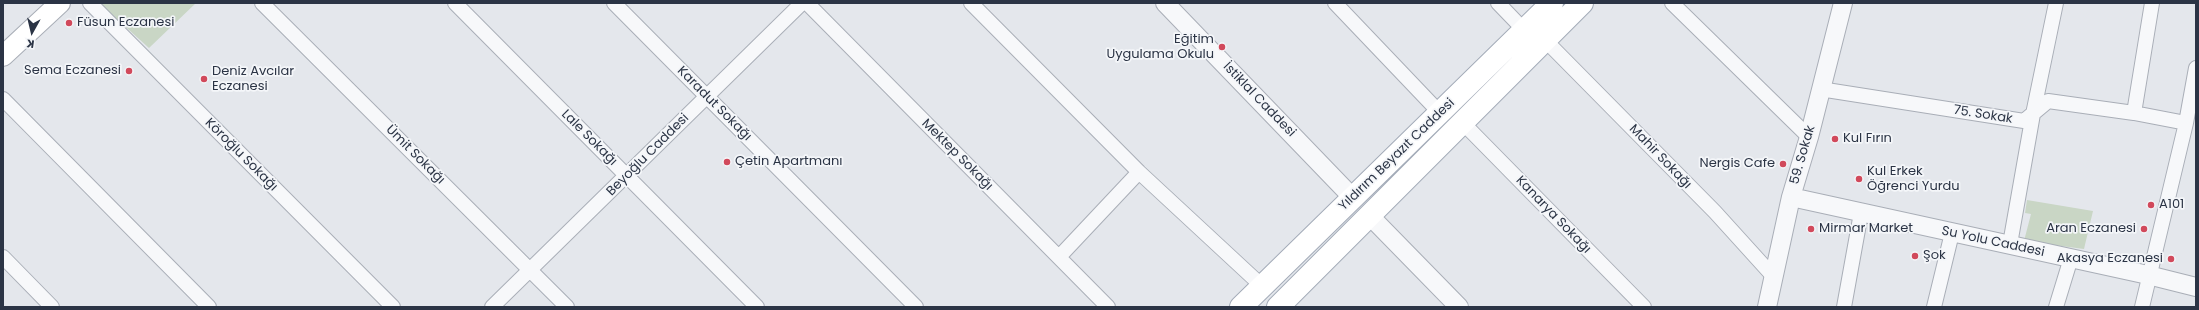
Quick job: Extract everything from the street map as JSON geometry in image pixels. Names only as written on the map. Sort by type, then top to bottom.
[{"type":"main road","points":[[3,56],[60,3]]},
{"type":"main road","name":"Yıldırım Beyazıt Caddesi","points":[[1241,307],[1552,3]]},
{"type":"main road","name":"Yıldırım Beyazıt Caddesi","points":[[1281,306],[1369,215],[1582,3]]},
{"type":"main road","points":[[1353,198],[1369,215]]},
{"type":"street","name":"Köroğlu Sokağı","points":[[90,3],[392,307]]},
{"type":"street","name":"Ümit Sokağı","points":[[262,3],[567,307]]},
{"type":"street","name":"Lale Sokağı","points":[[455,3],[757,307]]},
{"type":"street","name":"Karadut Sokağı","points":[[614,3],[916,307]]},
{"type":"street","name":"Beyoğlu Caddesi","points":[[492,307],[802,3]]},
{"type":"street","name":"Mektep Sokağı","points":[[807,3],[1108,307]]},
{"type":"street","points":[[971,3],[1138,172],[1262,286]]},
{"type":"street","name":"İstiklal Caddesi","points":[[1165,3],[1353,198]]},
{"type":"street","points":[[1335,3],[1440,113]]},
{"type":"street","points":[[1498,3],[1525,31]]},
{"type":"street","points":[[1672,3],[1809,137]]},
{"type":"street","points":[[2010,244],[2032,114],[2056,3]]},
{"type":"street","points":[[2134,112],[2152,3]]},
{"type":"street","name":"59. Sokak","points":[[1767,307],[1791,197],[1809,137],[1841,4]]},
{"type":"street","name":"Mahir Sokağı","points":[[1545,40],[1715,212],[1773,276]]},
{"type":"street","points":[[2142,307],[2148,275],[2186,123],[2196,68]]},
{"type":"street","name":"75. Sokak","points":[[1820,89],[2024,121],[2048,102],[2134,112],[2186,123]]},
{"type":"street","points":[[3,99],[209,307]]},
{"type":"street","name":"Kanarya Sokağı","points":[[1462,122],[1644,307]]},
{"type":"street","points":[[1059,257],[1138,172]]},
{"type":"street","name":"Su Yolu Caddesi","points":[[1791,197],[1952,233],[2010,244],[2196,287]]},
{"type":"street","points":[[1844,307],[1861,212]]},
{"type":"street","points":[[1369,215],[1459,307]]},
{"type":"street","points":[[1934,307],[1952,233]]},
{"type":"street","points":[[3,257],[52,307]]},
{"type":"street","points":[[2056,307],[2071,258]]},
{"type":"green space","points":[[99,3],[196,3],[149,48]]},
{"type":"green space","points":[[2027,200],[2093,211],[2084,249],[2024,241],[2031,214],[2025,213]]},
{"type":"place","name":"Füsun Eczanesi","points":[[69,23]]},
{"type":"place","name":"Eğitim Uygulama Okulu","points":[[1222,47]]},
{"type":"place","name":"Sema Eczanesi","points":[[129,71]]},
{"type":"place","name":"Deniz Avcılar Eczanesi","points":[[204,79]]},
{"type":"place","name":"Kul Fırın","points":[[1835,139]]},
{"type":"place","name":"Çetin Apartmanı","points":[[727,162]]},
{"type":"place","name":"Nergis Cafe","points":[[1783,164]]},
{"type":"place","name":"Kul Erkek Öğrenci Yurdu","points":[[1859,179]]},
{"type":"place","name":"A101","points":[[2151,205]]},
{"type":"place","name":"Mirmar Market","points":[[1811,229]]},
{"type":"place","name":"Aran Eczanesi","points":[[2144,229]]},
{"type":"place","name":"Şok","points":[[1915,256]]},
{"type":"place","name":"Akasya Eczanesi","points":[[2171,259]]}]
